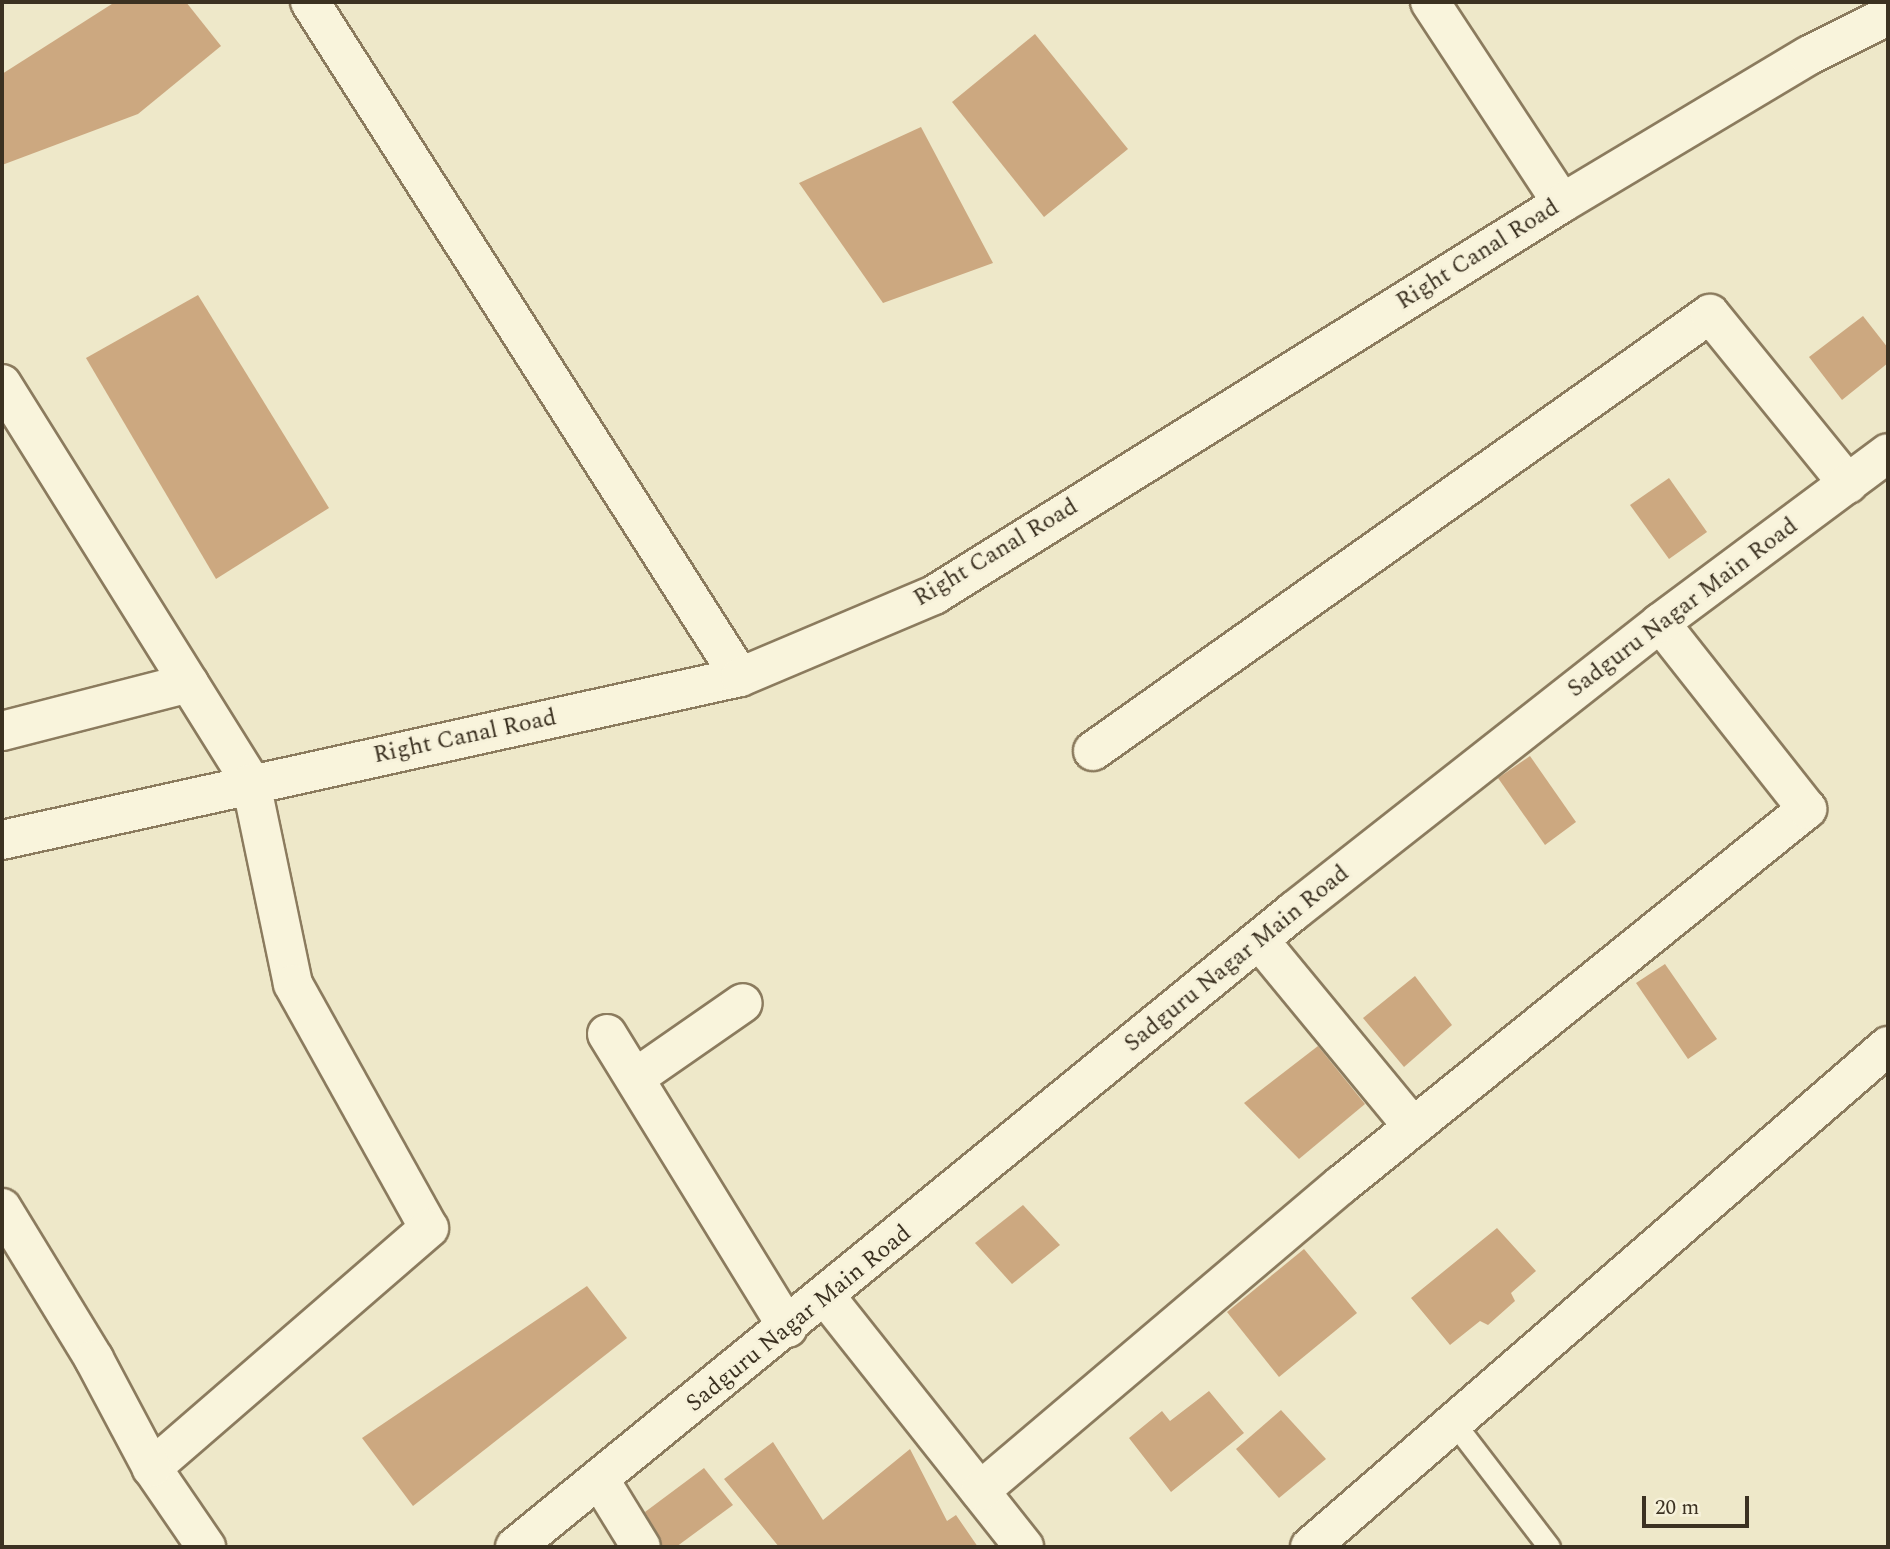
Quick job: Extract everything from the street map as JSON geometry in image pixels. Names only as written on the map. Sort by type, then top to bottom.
[{"type":"street","points":[[310,2],[740,677]]},
{"type":"street","points":[[1430,2],[1562,202]]},
{"type":"street","name":"Right Canal Road","points":[[2,840],[740,677],[934,595],[1562,202],[1808,56],[1888,16]]},
{"type":"street","points":[[1093,751],[1710,314],[1848,484]]},
{"type":"street","points":[[2,384],[251,783],[293,984],[429,1228],[152,1468]]},
{"type":"street","name":"Sadguru Nagar Main Road","points":[[515,1547],[601,1482],[1259,940],[1660,623],[1888,453]]},
{"type":"street","points":[[980,1491],[1413,1127],[1807,809],[1660,623]]},
{"type":"street","points":[[2,731],[189,683]]},
{"type":"street","points":[[1259,940],[1413,1127]]},
{"type":"street","points":[[635,1078],[743,1003]]},
{"type":"street","points":[[607,1034],[789,1328]]},
{"type":"street","points":[[1310,1547],[1888,1046]]},
{"type":"street","points":[[2,1208],[94,1359],[152,1468],[206,1547]]},
{"type":"street","points":[[826,1297],[1024,1547]]},
{"type":"street","points":[[601,1482],[641,1547]]},
{"type":"lane","points":[[1454,1423],[1549,1547]]},
{"type":"building","points":[[115,2],[186,2],[221,46],[138,114],[2,165],[2,74]]},
{"type":"building","points":[[1035,34],[1128,149],[1044,217],[952,102]]},
{"type":"building","points":[[921,127],[993,263],[883,303],[799,183]]},
{"type":"building","points":[[198,295],[329,508],[216,579],[86,358]]},
{"type":"building","points":[[1863,316],[1888,348],[1888,363],[1842,400],[1809,357]]},
{"type":"building","points":[[1669,478],[1707,532],[1669,559],[1630,505]]},
{"type":"building","points":[[1530,756],[1576,822],[1545,845],[1498,778]]},
{"type":"building","points":[[1665,964],[1717,1039],[1688,1059],[1636,983]]},
{"type":"building","points":[[1415,976],[1452,1025],[1404,1067],[1363,1018]]},
{"type":"building","points":[[1318,1046],[1365,1104],[1299,1159],[1244,1103]]},
{"type":"building","points":[[1023,1205],[1060,1245],[1012,1284],[975,1243]]},
{"type":"building","points":[[1497,1228],[1536,1271],[1511,1293],[1515,1301],[1488,1325],[1480,1321],[1450,1345],[1411,1298]]},
{"type":"building","points":[[1304,1249],[1357,1313],[1279,1377],[1227,1312]]},
{"type":"building","points":[[587,1286],[627,1338],[413,1506],[362,1438]]},
{"type":"building","points":[[1209,1391],[1244,1433],[1171,1492],[1129,1438],[1162,1411],[1170,1421]]},
{"type":"building","points":[[1281,1410],[1326,1459],[1279,1498],[1236,1449]]},
{"type":"building","points":[[773,1442],[823,1520],[910,1449],[947,1521],[956,1515],[978,1547],[779,1547],[724,1479]]},
{"type":"building","points":[[704,1468],[733,1505],[676,1547],[663,1547],[645,1512]]}]
